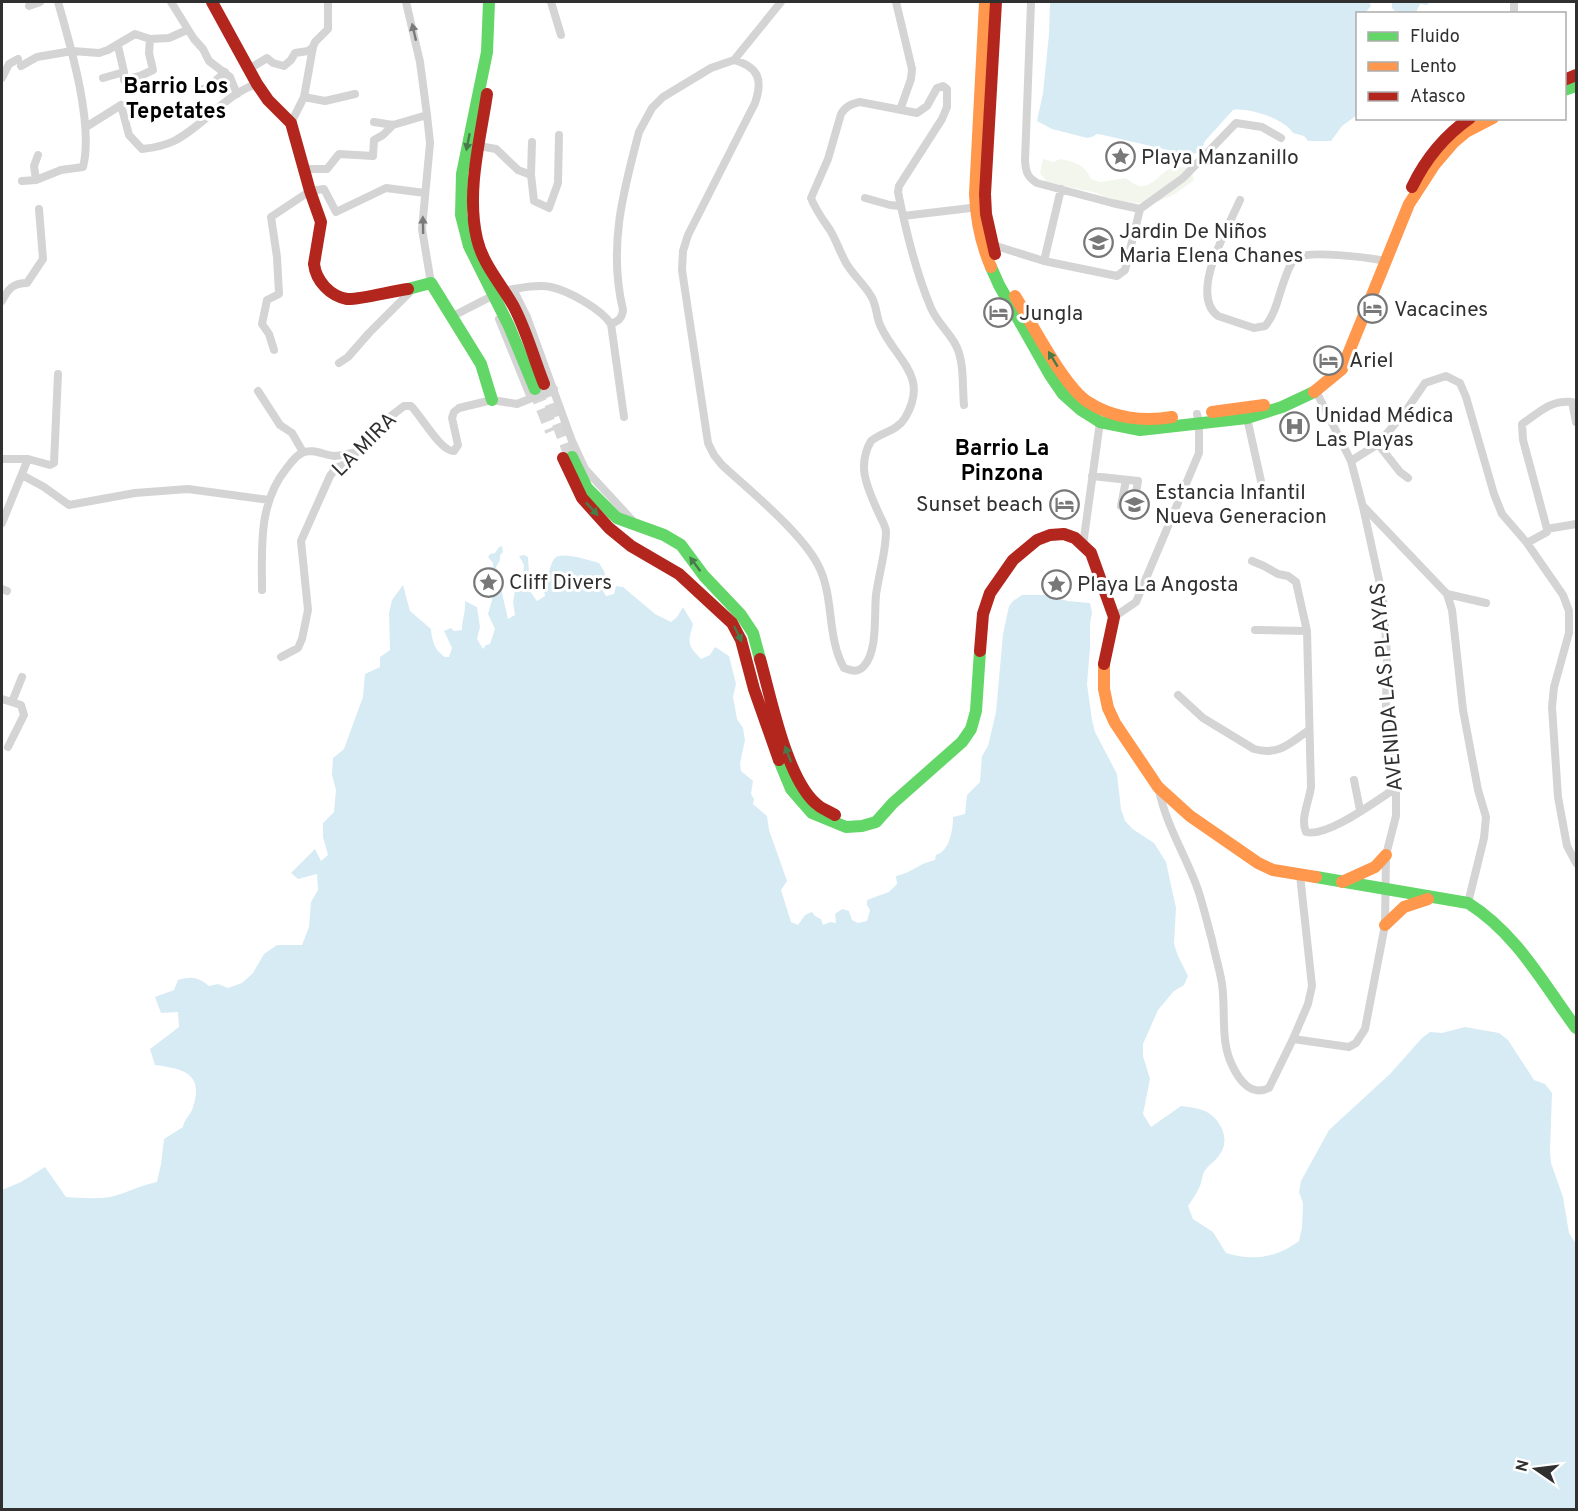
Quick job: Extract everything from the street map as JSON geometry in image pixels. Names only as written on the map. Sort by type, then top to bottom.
[{"type":"main road","points":[[212,2],[257,84],[268,100],[291,123],[321,222],[314,264],[315,271],[323,285],[335,295],[349,299],[413,289],[431,283],[481,364],[492,399]]},
{"type":"main road","points":[[489,2],[485,59],[464,163],[460,200],[469,245],[484,280],[500,293]]},
{"type":"main road","points":[[495,2],[492,58],[474,181],[474,217],[478,242],[500,293],[506,318],[541,390]]},
{"type":"main road","points":[[985,2],[975,194],[980,207],[989,265],[1050,375],[1063,394],[1081,410],[1100,422],[1140,430],[1266,405],[1314,388]]},
{"type":"main road","points":[[980,207],[996,2]]},
{"type":"main road","points":[[1384,261],[1420,168],[1442,141],[1468,120]]},
{"type":"main road","points":[[988,248],[1070,386],[1087,402],[1120,417],[1247,418],[1291,404],[1314,388],[1338,360],[1409,204],[1435,164],[1453,143],[1466,132],[1488,120]]},
{"type":"main road","points":[[893,803],[873,816],[844,819],[831,813],[812,799],[799,782],[782,738],[753,633],[741,615],[704,576],[681,545],[664,535],[617,518],[588,488],[567,457],[582,498],[609,528],[631,546],[679,574],[732,623],[741,639],[772,744],[791,789],[807,808],[826,820],[850,828],[876,822],[893,803],[962,742],[971,729],[976,711],[983,614],[990,593],[1012,560],[1037,540],[1050,535],[1064,534],[1075,538],[1091,553],[1114,617],[1104,658],[1104,689],[1108,708],[1115,723],[1158,787],[1190,816],[1258,863],[1273,870],[1468,903],[1489,916],[1507,934],[1576,1028]]},
{"type":"main road","points":[[1342,882],[1375,867],[1386,855]]},
{"type":"main road","points":[[1385,925],[1399,909],[1409,904],[1435,898]]},
{"type":"street","points":[[29,6],[40,2]]},
{"type":"street","points":[[22,181],[36,180],[61,170],[83,166],[87,154],[86,127],[72,51],[58,2]]},
{"type":"street","points":[[171,2],[209,61],[230,77],[237,94]]},
{"type":"street","points":[[291,123],[304,97],[313,47],[328,29],[328,2]]},
{"type":"street","points":[[551,2],[561,35]]},
{"type":"street","points":[[611,324],[618,321],[623,310],[616,275],[616,247],[624,190],[639,132],[652,108],[663,97],[711,68],[734,60],[781,2]]},
{"type":"street","points":[[896,2],[912,69],[911,79],[900,110]]},
{"type":"street","points":[[1031,2],[1026,172],[1030,179],[1037,183],[1112,204],[1140,209]]},
{"type":"street","points":[[408,3],[420,62],[430,144],[422,229],[431,283]]},
{"type":"street","points":[[2,78],[9,64],[72,51],[99,52],[118,46],[135,34],[150,39],[169,38],[187,30]]},
{"type":"street","points":[[118,46],[124,80],[153,70],[149,53],[150,39]]},
{"type":"street","points":[[249,69],[267,58],[273,63],[284,66],[295,53],[308,51],[313,47]]},
{"type":"street","points":[[734,60],[743,63],[756,73],[760,81],[759,90],[755,103],[682,251],[682,270],[708,443],[722,465],[802,541],[821,569],[839,660],[844,668],[859,671],[866,664],[873,643],[876,594],[886,528],[866,486],[864,458],[871,441],[902,423],[912,402],[914,384],[902,358],[887,339],[880,325],[873,298],[847,264],[834,236],[811,198],[828,159],[844,109],[849,105],[860,102],[911,113],[923,111],[937,88],[943,86],[948,89],[947,107],[942,119],[899,186],[898,192],[911,254],[931,310],[941,327],[954,340],[960,354],[964,405]]},
{"type":"street","points":[[104,78],[123,72]]},
{"type":"street","points":[[200,90],[208,88],[225,72]]},
{"type":"street","points":[[86,127],[121,105],[129,135],[142,149],[150,148],[173,141],[241,90],[257,84]]},
{"type":"street","points":[[304,97],[325,101],[355,94]]},
{"type":"street","points":[[374,122],[393,125],[427,115]]},
{"type":"street","points":[[988,248],[1117,276],[1125,270],[1140,209],[1183,178],[1236,123],[1262,126],[1281,138]]},
{"type":"street","points":[[304,169],[327,169],[339,154],[374,156],[374,140],[393,125]]},
{"type":"street","points":[[532,142],[531,175],[534,201],[549,208],[558,183],[559,135]]},
{"type":"street","points":[[479,146],[496,149],[518,170],[531,175]]},
{"type":"street","points":[[36,180],[34,166],[38,155]]},
{"type":"street","points":[[274,350],[269,334],[262,324],[267,300],[279,294],[277,256],[271,218],[310,191],[324,189],[336,212],[386,188],[425,193]]},
{"type":"street","points":[[1044,261],[1061,189]]},
{"type":"street","points":[[865,198],[901,206]]},
{"type":"street","points":[[1240,200],[1209,274],[1206,290],[1208,300],[1213,312],[1218,316],[1254,328],[1265,326],[1273,313],[1288,270],[1295,259],[1303,254],[1350,255],[1384,261]]},
{"type":"street","points":[[903,216],[980,207]]},
{"type":"street","points":[[2,301],[8,289],[19,283],[27,283],[43,258],[39,209]]},
{"type":"street","points":[[453,316],[500,293],[529,286],[551,287],[595,308],[606,316],[611,324],[624,417]]},
{"type":"street","points":[[339,363],[413,289]]},
{"type":"street","points":[[500,293],[527,317],[541,390],[572,441],[585,469],[638,527]]},
{"type":"street","points":[[2,459],[28,459],[53,465],[58,375]]},
{"type":"street","points":[[1351,461],[1378,444],[1405,412],[1425,383],[1446,376],[1460,383],[1502,514],[1527,543],[1563,595],[1569,611],[1569,633],[1554,687],[1552,707],[1558,797],[1567,846],[1576,863]]},
{"type":"street","name":"AVENIDA LAS PLAYAS","points":[[1293,1039],[1348,1047],[1361,1037],[1365,1029],[1385,925],[1386,855],[1396,816],[1396,788],[1386,706],[1387,655],[1383,598],[1351,461],[1314,388]]},
{"type":"street","points":[[492,399],[517,404],[541,390]]},
{"type":"street","points":[[258,391],[280,425],[292,433],[303,452]]},
{"type":"street","name":"LA MIRA","points":[[281,657],[298,648],[306,624],[308,610],[301,541],[317,502],[336,468],[348,463],[368,434],[404,406],[411,406],[447,451],[454,451],[458,445],[452,418],[454,412],[459,408],[492,399]]},
{"type":"street","points":[[1527,543],[1547,532],[1547,529],[1523,440],[1522,424],[1554,402],[1572,402],[1576,422]]},
{"type":"street","points":[[1114,617],[1136,602],[1199,453],[1198,418]]},
{"type":"street","points":[[1247,418],[1261,482]]},
{"type":"street","points":[[1083,545],[1100,422]]},
{"type":"street","points":[[1378,444],[1400,472],[1408,478]]},
{"type":"street","points":[[262,590],[262,537],[269,500],[280,476],[303,452],[336,456],[357,452]]},
{"type":"street","points":[[2,523],[28,459]]},
{"type":"street","points":[[22,475],[69,505],[135,493],[188,489],[269,500]]},
{"type":"street","points":[[1092,476],[1138,482],[1135,499]]},
{"type":"street","points":[[1121,506],[1126,480]]},
{"type":"street","points":[[1363,507],[1447,594],[1452,610],[1463,710],[1478,790],[1486,817],[1484,838],[1468,903]]},
{"type":"street","points":[[1547,529],[1576,524]]},
{"type":"street","points":[[1252,561],[1278,574],[1288,576],[1296,582],[1307,631],[1311,788],[1310,800],[1302,821],[1306,832],[1318,833],[1396,788]]},
{"type":"street","points":[[1447,594],[1486,603]]},
{"type":"street","points":[[1255,630],[1307,631]]},
{"type":"street","points":[[12,702],[22,677]]},
{"type":"street","points":[[1178,695],[1203,718],[1254,749],[1278,751],[1310,730]]},
{"type":"street","points":[[2,699],[21,705],[24,710],[8,747]]},
{"type":"street","points":[[1354,780],[1360,810]]},
{"type":"street","points":[[1158,787],[1162,807],[1197,886],[1205,915],[1222,984],[1226,1048],[1237,1075],[1245,1085],[1255,1091],[1262,1092],[1269,1088],[1308,1004],[1312,986],[1300,875]]},
{"type":"shaded area","points":[[1043,159],[1054,162],[1060,159],[1075,163],[1085,170],[1091,179],[1100,182],[1126,178],[1132,183],[1144,186],[1176,167],[1189,170],[1194,180],[1175,194],[1157,202],[1136,203],[1111,200],[1097,193],[1047,182],[1040,173]]},
{"type":"water","points":[[1050,2],[1369,2],[1371,6],[1366,12],[1356,12],[1356,116],[1342,126],[1331,141],[1308,141],[1304,136],[1293,133],[1282,123],[1266,115],[1248,110],[1233,110],[1205,141],[1200,152],[1190,155],[1097,134],[1087,138],[1052,129],[1037,121],[1043,93]]},
{"type":"water","points":[[1392,2],[1428,2],[1428,5],[1420,4],[1416,12],[1395,11],[1392,8]]},
{"type":"water","points":[[502,546],[503,552],[496,567],[508,619],[515,615],[513,602],[516,585],[523,579],[524,565],[519,556],[528,557],[530,591],[537,601],[545,596],[542,580],[547,579],[551,564],[556,557],[583,558],[599,563],[604,571],[607,582],[602,589],[606,596],[614,594],[616,586],[623,587],[655,614],[671,622],[683,607],[693,624],[691,647],[701,659],[710,655],[715,647],[729,656],[736,684],[733,697],[737,719],[743,728],[745,740],[740,763],[741,771],[753,781],[751,794],[754,799],[753,804],[767,816],[769,830],[787,881],[781,890],[791,922],[798,925],[805,915],[812,912],[821,919],[823,925],[830,922],[836,923],[835,914],[842,909],[849,911],[852,920],[858,923],[867,921],[870,910],[867,900],[889,892],[897,884],[896,876],[935,860],[936,855],[945,849],[951,833],[953,817],[965,814],[967,795],[980,782],[982,756],[988,746],[996,712],[1003,634],[1009,606],[1013,601],[1022,595],[1045,595],[1068,601],[1090,603],[1092,613],[1087,684],[1095,732],[1117,774],[1121,809],[1125,821],[1154,843],[1166,862],[1176,908],[1174,944],[1188,976],[1184,985],[1174,991],[1158,1010],[1143,1044],[1143,1056],[1150,1079],[1143,1114],[1151,1127],[1181,1106],[1199,1109],[1215,1119],[1224,1136],[1223,1148],[1204,1172],[1199,1189],[1188,1206],[1193,1219],[1213,1232],[1226,1253],[1255,1257],[1273,1254],[1291,1247],[1299,1241],[1302,1228],[1303,1203],[1299,1192],[1301,1181],[1329,1130],[1390,1074],[1430,1032],[1442,1033],[1465,1027],[1499,1033],[1508,1040],[1534,1080],[1545,1084],[1552,1093],[1551,1163],[1563,1197],[1569,1233],[1576,1244],[1576,1509],[2,1509],[2,1190],[21,1182],[45,1167],[66,1197],[110,1197],[157,1182],[164,1139],[183,1127],[192,1110],[196,1088],[190,1076],[183,1072],[155,1065],[150,1049],[179,1027],[178,1012],[161,1013],[155,997],[174,990],[178,980],[187,978],[198,979],[209,986],[218,984],[228,988],[242,983],[253,973],[264,954],[277,945],[302,945],[309,927],[311,902],[318,890],[317,874],[298,879],[291,873],[315,849],[321,861],[328,855],[323,837],[323,823],[334,812],[336,790],[332,775],[333,758],[344,749],[363,697],[365,674],[380,667],[380,657],[390,650],[389,613],[392,600],[403,585],[410,611],[431,629],[435,645],[445,657],[449,657],[452,648],[444,631],[451,628],[454,631],[462,630],[465,601],[477,607],[480,627],[477,639],[483,649],[490,644],[495,629],[488,614],[492,600],[493,563],[488,557]]},
{"type":"tunnel","points":[[544,384],[571,456]]},
{"type":"tunnel","points":[[535,389],[552,431]]},
{"type":"traffic: fast","points":[[489,2],[487,52],[462,174],[461,215],[469,246],[509,326],[535,389]]},
{"type":"traffic: fast","points":[[1566,89],[1576,86]]},
{"type":"traffic: fast","points":[[991,267],[1050,375],[1063,394],[1081,410],[1100,422],[1140,430],[1247,418],[1282,407],[1314,392]]},
{"type":"traffic: fast","points":[[408,289],[431,283],[481,364],[492,400]]},
{"type":"traffic: fast","points":[[572,457],[587,488],[617,518],[664,535],[681,545],[704,576],[741,615],[753,633],[760,659]]},
{"type":"traffic: fast","points":[[779,760],[791,789],[812,813],[846,827],[876,822],[893,803],[962,742],[971,729],[976,711],[980,651]]},
{"type":"traffic: fast","points":[[1316,877],[1468,903],[1485,915],[1515,944],[1576,1028]]},
{"type":"traffic: slow","points":[[985,2],[975,194],[980,232],[991,267]]},
{"type":"traffic: slow","points":[[1314,392],[1342,369],[1409,204],[1435,164],[1453,143],[1466,132],[1489,120]]},
{"type":"traffic: slow","points":[[1015,296],[1059,369],[1088,402],[1107,412],[1139,419],[1172,417]]},
{"type":"traffic: slow","points":[[1212,412],[1264,405]]},
{"type":"traffic: slow","points":[[1104,664],[1104,689],[1108,708],[1115,723],[1158,787],[1190,816],[1258,863],[1273,870],[1316,877]]},
{"type":"traffic: slow","points":[[1342,882],[1375,867],[1386,855]]},
{"type":"traffic: slow","points":[[1385,925],[1404,907],[1428,899]]},
{"type":"traffic: jam","points":[[212,2],[257,84],[268,100],[291,123],[321,222],[314,264],[321,282],[335,295],[347,299],[408,289]]},
{"type":"traffic: jam","points":[[995,254],[986,214],[985,194],[996,2]]},
{"type":"traffic: jam","points":[[1566,79],[1576,75]]},
{"type":"traffic: jam","points":[[487,94],[473,185],[477,239],[488,266],[519,316],[544,384]]},
{"type":"traffic: jam","points":[[1412,187],[1436,148],[1467,120]]},
{"type":"traffic: jam","points":[[563,458],[582,498],[609,528],[631,546],[679,574],[732,623],[741,640],[754,689],[779,760]]},
{"type":"traffic: jam","points":[[980,651],[983,614],[990,593],[1013,560],[1037,540],[1050,535],[1064,534],[1075,538],[1091,553],[1114,617],[1104,664]]},
{"type":"traffic: jam","points":[[760,659],[775,716],[798,779],[808,795],[819,806],[835,815]]},
{"type":"place","name":"Playa Manzanillo","points":[[1120,157]]},
{"type":"place","name":"Jardin De Niños Maria Elena Chanes","points":[[1098,243]]},
{"type":"place","name":"Vacacines","points":[[1373,309]]},
{"type":"place","name":"Jungla","points":[[998,313]]},
{"type":"place","name":"Ariel","points":[[1328,360]]},
{"type":"place","name":"Unidad Médica Las Playas","points":[[1294,427]]},
{"type":"place","name":"Sunset beach","points":[[1064,504]]},
{"type":"place","name":"Estancia Infantil Nueva Generacion","points":[[1134,504]]},
{"type":"place","name":"Cliff Divers","points":[[488,582]]},
{"type":"place","name":"Playa La Angosta","points":[[1056,584]]},
{"type":"district","name":"Barrio Los Tepetates","points":[[176,98]]},
{"type":"district","name":"Barrio La Pinzona","points":[[1002,460]]}]
